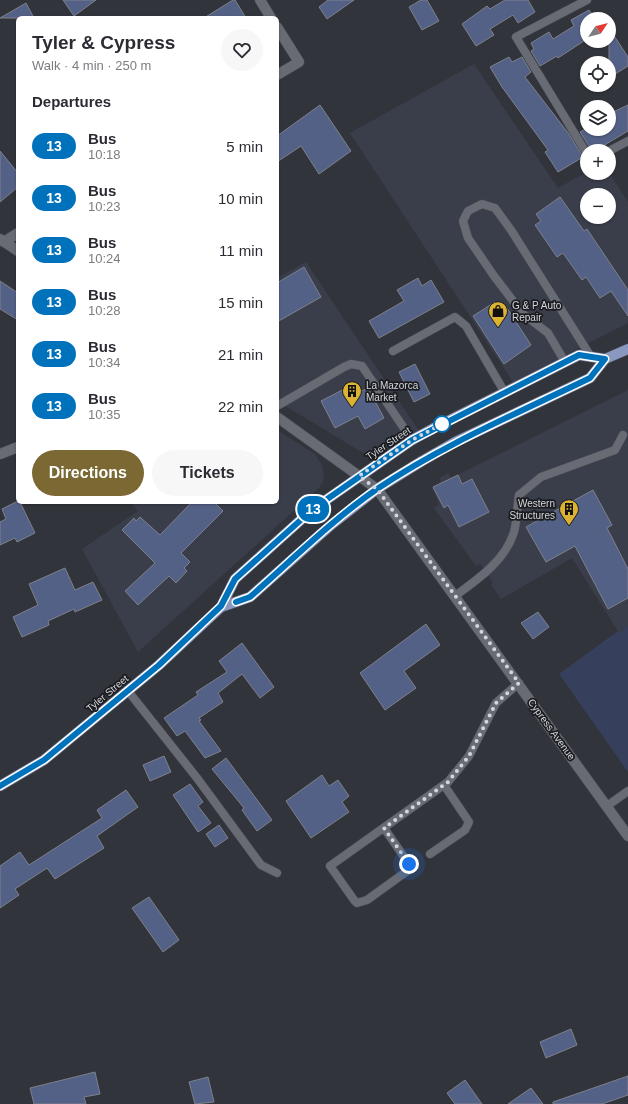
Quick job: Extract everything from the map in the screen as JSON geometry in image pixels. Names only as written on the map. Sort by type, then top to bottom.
[{"type":"main road","name":"Tyler Street","points":[[221,606],[250,597],[331,525],[377,489],[455,442],[590,378],[605,359],[628,349]]},
{"type":"main road","name":"Tyler Street","points":[[0,786],[44,760],[159,665],[221,606],[235,579],[313,509],[359,476],[412,440],[579,355],[605,359]]},
{"type":"street","points":[[260,0],[270,16]]},
{"type":"street","points":[[279,30],[299,62],[279,74]]},
{"type":"street","points":[[2,241],[16,234]]},
{"type":"street","points":[[2,241],[16,250]]},
{"type":"street","name":"Cypress Avenue","points":[[279,418],[377,489],[519,683],[628,836]]},
{"type":"street","points":[[0,454],[16,448]]},
{"type":"lane","points":[[581,144],[516,37],[587,0]]},
{"type":"lane","points":[[616,147],[628,141]]},
{"type":"lane","points":[[565,362],[548,333],[523,314],[468,238],[463,221],[468,211],[482,204],[495,208],[524,249],[591,357]]},
{"type":"lane","points":[[393,351],[456,317],[466,326],[505,393]]},
{"type":"lane","points":[[279,405],[344,366],[357,364],[362,366],[412,440]]},
{"type":"lane","points":[[455,596],[487,573],[504,553],[514,533],[519,495],[541,477],[615,450],[623,435]]},
{"type":"lane","points":[[384,828],[409,864],[410,868],[367,900],[358,903],[354,900],[330,866],[444,785],[469,756],[496,703],[519,683]]},
{"type":"lane","points":[[128,691],[197,778],[261,865],[277,873]]},
{"type":"lane","points":[[430,854],[468,827],[469,822],[467,817],[444,785]]},
{"type":"lane","points":[[607,806],[628,791]]},
{"type":"shaded area","points":[[474,64],[558,188],[580,176],[580,180],[614,180],[628,202],[628,323],[513,382],[350,133]]},
{"type":"shaded area","points":[[306,262],[419,431],[370,457],[279,402],[279,277]]},
{"type":"shaded area","points":[[628,390],[628,626],[619,633],[572,558],[501,599],[491,585],[493,583],[487,573],[480,564],[476,566],[434,508],[439,504],[432,488],[441,483],[439,478],[448,473],[451,478]]},
{"type":"shaded area","points":[[279,431],[315,454],[322,465],[324,479],[319,488],[138,652],[82,549],[138,511],[132,504],[279,504]]},
{"type":"shaded area","points":[[628,626],[628,772],[559,674],[618,631],[619,633]]},
{"type":"building","points":[[63,0],[96,0],[74,16]]},
{"type":"building","points":[[235,0],[245,16],[207,16]]},
{"type":"building","points":[[328,0],[354,0],[327,19],[319,7]]},
{"type":"building","points":[[421,0],[427,0],[439,21],[422,30],[409,7]]},
{"type":"building","points":[[505,0],[528,0],[535,12],[518,23],[513,15],[490,29],[494,35],[476,46],[462,24],[487,6],[490,9]]},
{"type":"building","points":[[26,3],[33,16],[16,16],[16,18],[0,18]]},
{"type":"building","points":[[580,15],[580,44],[558,58],[557,56],[540,66],[531,51],[534,49],[531,43],[549,32],[553,39],[574,26],[571,20]]},
{"type":"building","points":[[616,39],[628,57],[628,66],[616,74],[616,56],[609,56],[609,48],[616,48]]},
{"type":"building","points":[[509,57],[512,62],[522,57],[531,72],[525,77],[569,134],[580,152],[580,159],[558,172],[545,152],[548,150],[502,87],[490,67]]},
{"type":"building","points":[[320,105],[351,151],[319,174],[301,146],[279,161],[279,135]]},
{"type":"building","points":[[628,105],[628,131],[606,144],[588,144],[583,136],[616,136],[616,111]]},
{"type":"building","points":[[0,151],[16,171],[16,189],[0,202]]},
{"type":"building","points":[[560,197],[584,231],[587,229],[628,290],[628,316],[611,291],[600,298],[586,277],[582,280],[563,253],[557,257],[535,225],[541,221],[536,214]]},
{"type":"building","points":[[304,267],[321,297],[279,321],[279,282]]},
{"type":"building","points":[[418,278],[422,286],[431,280],[444,302],[379,338],[369,321],[404,301],[397,290]]},
{"type":"building","points":[[0,281],[16,292],[16,319],[0,309]]},
{"type":"building","points":[[495,302],[502,311],[507,308],[531,345],[504,364],[473,316]]},
{"type":"building","points":[[415,364],[430,394],[414,402],[399,372]]},
{"type":"building","name":"La Mazorca Market","points":[[352,385],[357,393],[368,388],[384,418],[365,429],[358,416],[335,428],[321,401]]},
{"type":"building","points":[[458,475],[462,484],[472,479],[489,512],[459,527],[448,505],[444,508],[433,487]]},
{"type":"building","points":[[593,490],[612,525],[607,528],[628,569],[628,598],[608,609],[575,546],[546,562],[526,527]]},
{"type":"building","points":[[16,502],[16,504],[21,504],[35,533],[17,542],[15,538],[0,545],[0,522],[6,519],[2,509]]},
{"type":"building","points":[[190,504],[216,504],[223,511],[181,553],[190,562],[184,568],[187,571],[176,583],[169,576],[138,605],[125,591],[155,563],[122,530],[134,518],[136,521],[140,517],[160,535]]},
{"type":"building","points":[[65,568],[75,590],[93,582],[102,600],[75,612],[74,609],[48,621],[49,625],[22,637],[13,617],[38,605],[29,584]]},
{"type":"building","points":[[538,612],[549,627],[533,639],[521,623]]},
{"type":"building","points":[[426,624],[440,645],[404,671],[416,688],[385,710],[360,673]]},
{"type":"building","points":[[242,643],[274,687],[260,698],[242,674],[218,693],[223,702],[199,718],[201,720],[199,721],[221,751],[205,758],[185,731],[177,736],[164,718],[198,695],[196,692],[227,672],[219,661]]},
{"type":"building","points":[[164,756],[171,772],[150,781],[143,765]]},
{"type":"building","points":[[226,758],[272,820],[257,831],[242,810],[244,808],[212,769]]},
{"type":"building","points":[[322,775],[329,786],[338,780],[349,796],[342,802],[349,812],[311,838],[286,801]]},
{"type":"building","points":[[190,784],[203,802],[198,806],[211,823],[198,832],[173,795]]},
{"type":"building","points":[[126,790],[138,807],[97,836],[104,848],[55,879],[47,868],[15,889],[19,895],[0,908],[0,866],[20,852],[29,865],[102,818],[97,810]]},
{"type":"building","points":[[219,825],[228,838],[215,847],[206,834]]},
{"type":"building","points":[[149,897],[179,940],[163,952],[132,908]]},
{"type":"building","points":[[571,1029],[577,1045],[546,1058],[540,1042]]},
{"type":"building","points":[[95,1072],[100,1094],[84,1097],[86,1104],[34,1104],[30,1088]]},
{"type":"building","points":[[628,1076],[628,1095],[602,1104],[553,1104],[553,1102]]},
{"type":"building","points":[[208,1077],[214,1102],[195,1104],[189,1082]]},
{"type":"building","points":[[465,1080],[482,1104],[455,1104],[447,1093]]},
{"type":"building","points":[[531,1088],[543,1104],[508,1104]]},
{"type":"bus line","name":"13","points":[[0,786],[44,760],[159,665],[221,606],[235,579],[313,509],[424,433],[579,355],[605,359],[590,378],[455,442],[377,489],[331,525],[250,597],[236,602]]},
{"type":"place","name":"G & P Auto Repair","points":[[498,328]]},
{"type":"place","name":"La Mazorca Market","points":[[352,408]]},
{"type":"place","name":"Western Structures","points":[[569,526]]},
{"type":"route","points":[[409,864],[384,828],[448,782],[469,756],[489,714],[496,703],[519,683],[377,489],[359,476],[412,440],[442,424]]}]
